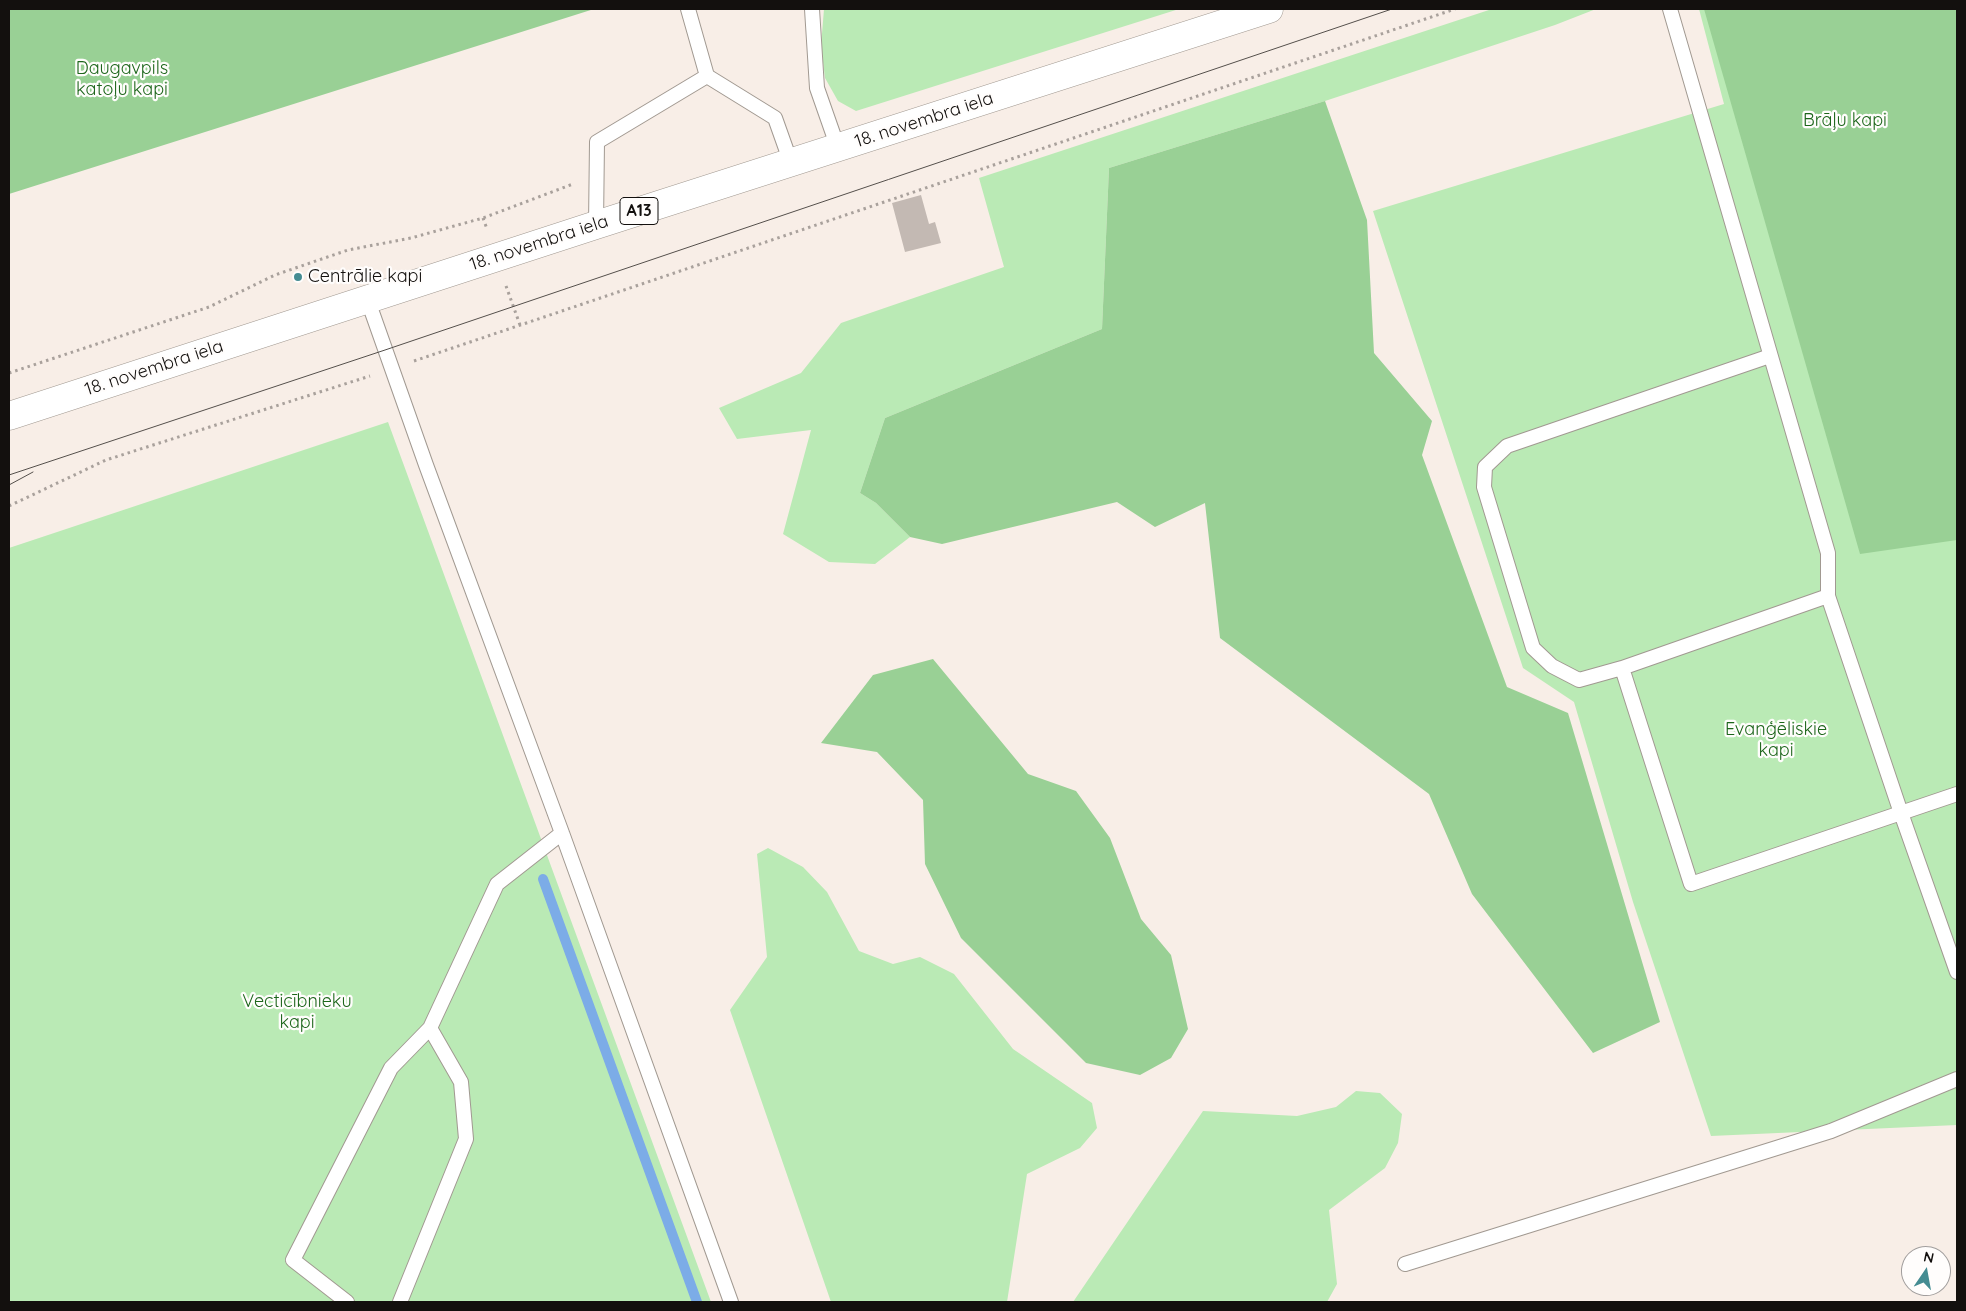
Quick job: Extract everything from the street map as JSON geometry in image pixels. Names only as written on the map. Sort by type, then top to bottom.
[{"type":"main road","name":"18. novembra iela","points":[[9,416],[596,224],[1270,9]]},
{"type":"lane","points":[[688,9],[707,76],[774,118],[790,163]]},
{"type":"lane","points":[[812,9],[817,88],[838,148]]},
{"type":"lane","points":[[1670,9],[1828,553],[1828,596],[1957,972]]},
{"type":"lane","points":[[596,224],[597,142],[707,76]]},
{"type":"lane","points":[[367,298],[730,1302]]},
{"type":"lane","points":[[1770,356],[1507,446],[1485,467],[1484,487],[1534,648],[1552,666],[1579,680],[1622,668],[1828,596]]},
{"type":"lane","points":[[1622,668],[1691,884],[1957,794]]},
{"type":"lane","points":[[347,1302],[292,1260],[392,1068],[430,1028],[497,884],[562,833]]},
{"type":"lane","points":[[400,1302],[466,1139],[461,1082],[430,1028]]},
{"type":"lane","points":[[1405,1264],[1831,1131],[1957,1078]]},
{"type":"path","points":[[9,506],[106,460],[392,369],[1455,9]]},
{"type":"path","points":[[9,374],[209,307],[275,275],[338,253],[411,238],[482,218],[596,176]]},
{"type":"path","points":[[505,283],[520,326]]},
{"type":"green space","name":"Daugavpils katoļu kapi","points":[[9,9],[594,9],[9,194]]},
{"type":"green space","points":[[824,9],[1179,9],[856,111],[838,101],[825,78],[821,46]]},
{"type":"green space","points":[[1492,9],[1596,9],[1555,25],[1325,101],[1109,168],[1102,329],[885,418],[860,493],[876,503],[910,537],[875,564],[829,562],[783,534],[811,430],[737,439],[719,408],[801,373],[841,323],[1004,267],[979,178]]},
{"type":"green space","name":"Evanģēliskie kapi","points":[[1699,9],[1957,9],[1957,1125],[1711,1136],[1633,902],[1574,702],[1523,668],[1373,211],[1724,104]]},
{"type":"green space","name":"Brāļu kapi","points":[[1704,9],[1957,9],[1957,540],[1860,554]]},
{"type":"green space","points":[[1325,101],[1367,220],[1374,353],[1432,421],[1422,455],[1507,687],[1568,713],[1660,1022],[1593,1053],[1472,894],[1429,794],[1220,638],[1205,503],[1155,527],[1117,502],[942,544],[910,537],[876,503],[860,493],[885,418],[1102,329],[1109,168]]},
{"type":"green space","name":"Vecticībnieku kapi","points":[[388,422],[711,1302],[9,1302],[9,548]]},
{"type":"green space","points":[[933,659],[1028,774],[1076,791],[1110,838],[1141,919],[1171,955],[1188,1029],[1171,1058],[1140,1075],[1086,1063],[961,938],[925,864],[923,800],[877,752],[821,743],[873,675]]},
{"type":"green space","points":[[768,848],[803,867],[827,892],[859,951],[893,964],[920,957],[954,974],[1013,1049],[1092,1103],[1097,1128],[1080,1148],[1027,1174],[1007,1302],[831,1302],[730,1010],[767,957],[757,854]]},
{"type":"green space","points":[[1356,1091],[1380,1093],[1402,1114],[1398,1143],[1385,1168],[1329,1210],[1337,1284],[1327,1302],[1073,1302],[1203,1111],[1297,1116],[1336,1107]]},
{"type":"building","points":[[921,195],[929,224],[935,222],[941,243],[905,252],[892,203]]},
{"type":"waterway","points":[[543,879],[697,1302]]},
{"type":"tram line","points":[[9,475],[385,350],[1392,9]]},
{"type":"tram line","points":[[9,485],[33,472]]},
{"type":"place","name":"Centrālie kapi","points":[[298,277]]}]
